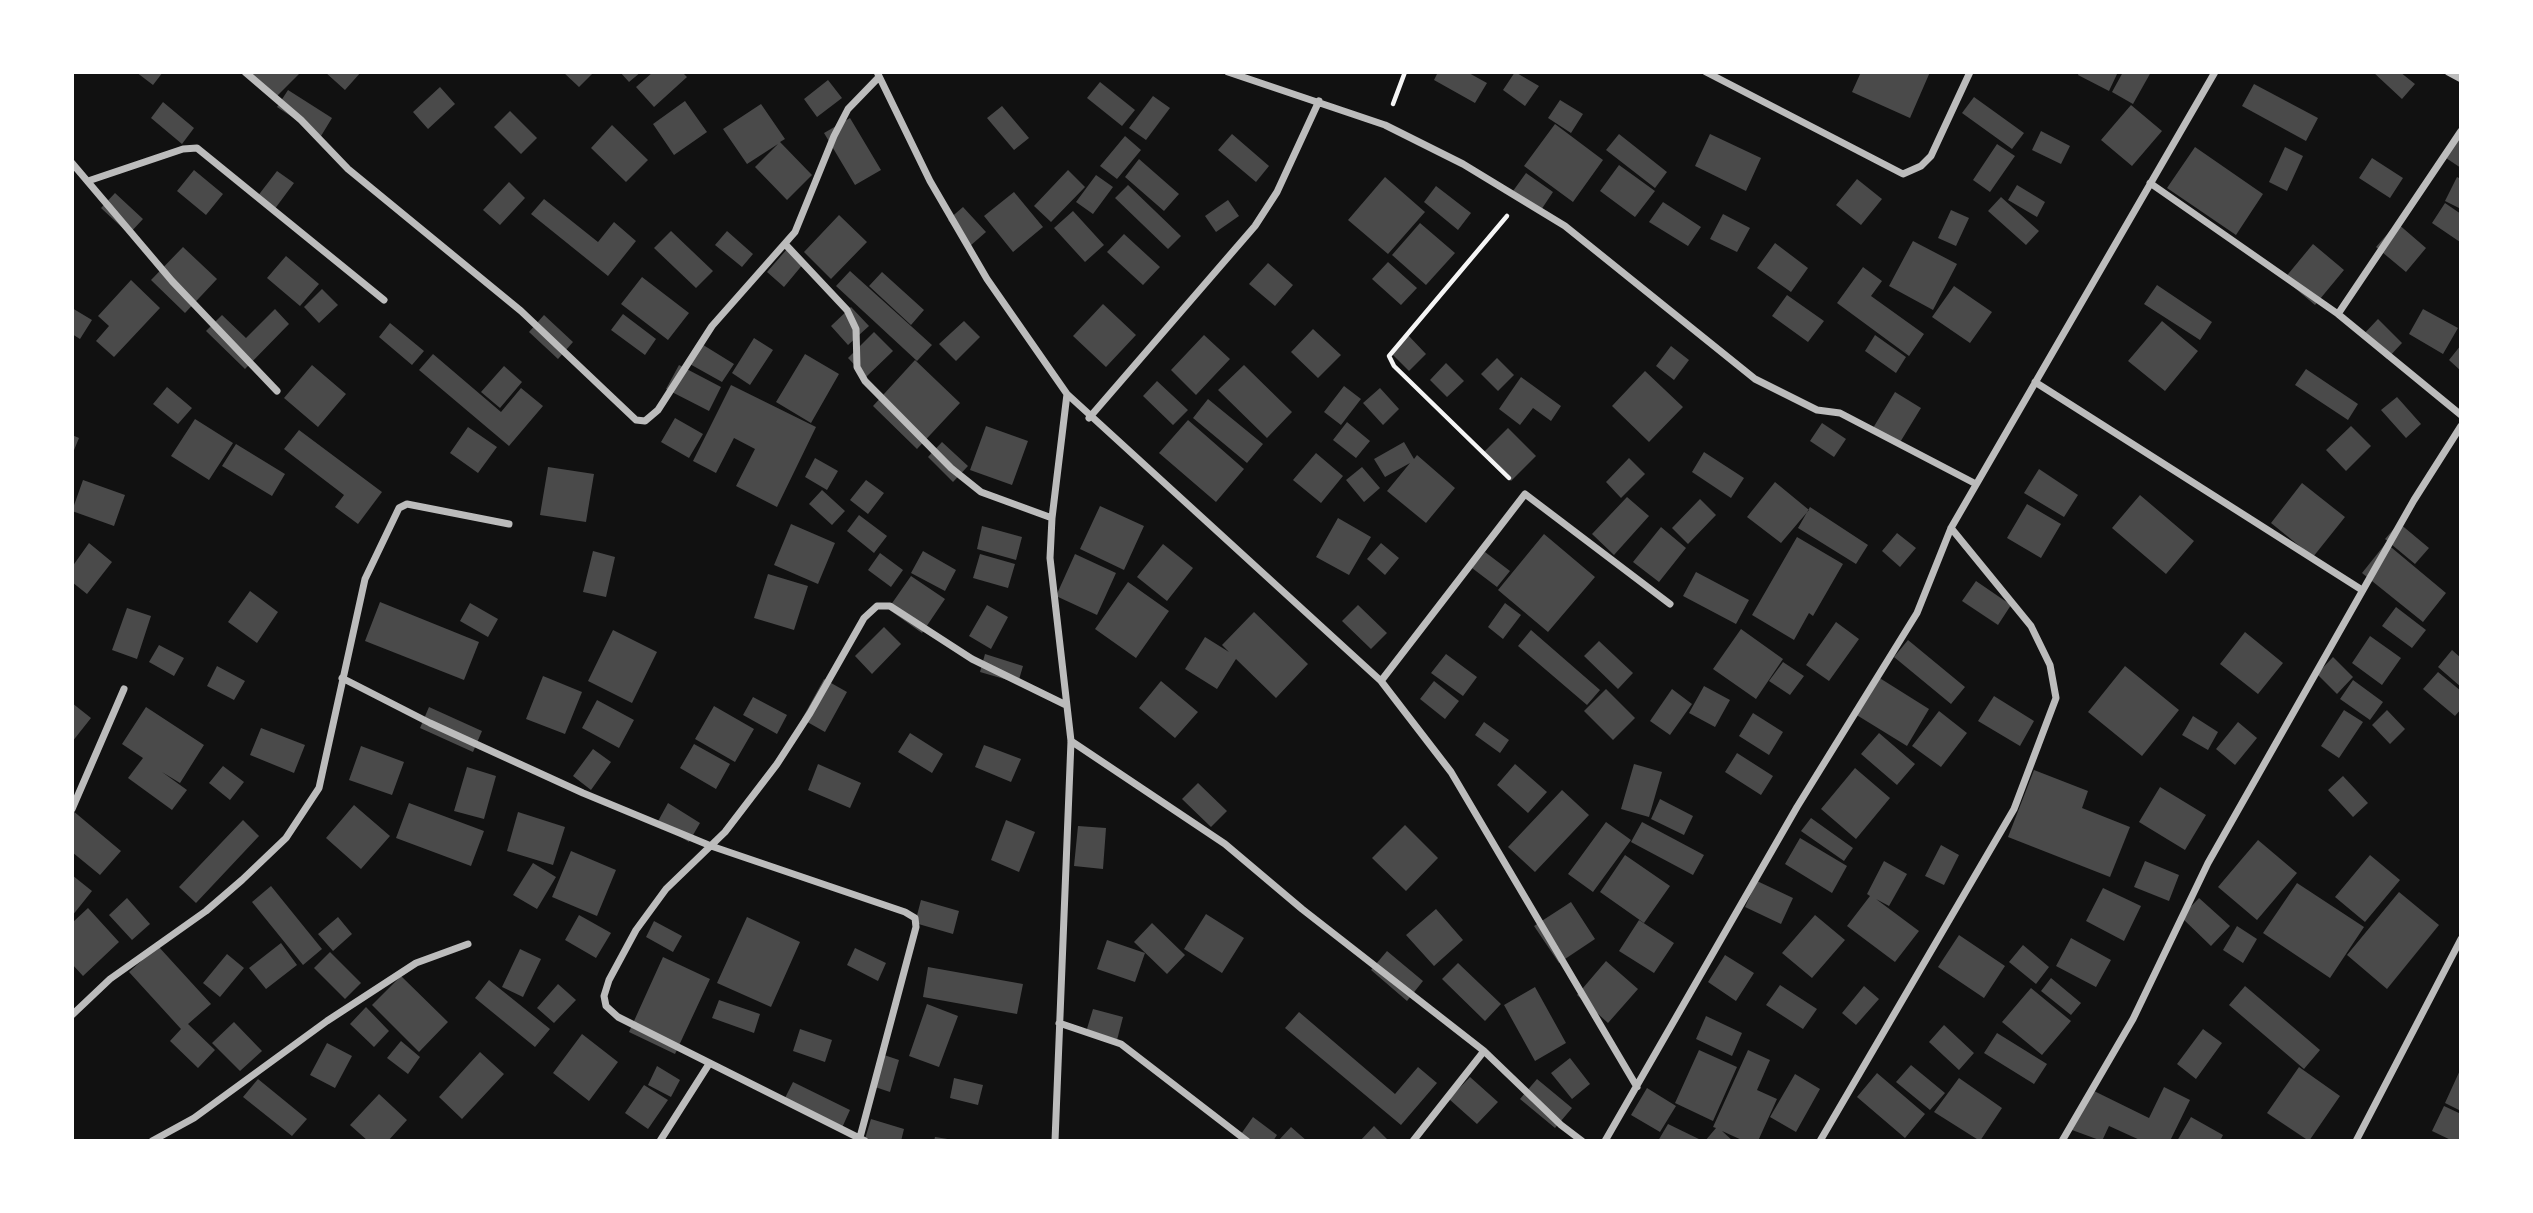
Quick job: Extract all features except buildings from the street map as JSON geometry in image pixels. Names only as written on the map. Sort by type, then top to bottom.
[{"type":"street","points":[[245,72],[302,120],[348,169],[521,311],[636,420],[645,421],[652,417],[712,326],[795,232],[848,109],[878,74],[930,181],[988,279],[1067,394],[1089,418],[1381,681],[1451,772],[1636,1087]]},
{"type":"street","points":[[1228,72],[1385,125],[1463,163],[1523,198],[1644,287],[1755,379],[1817,410],[1840,413],[1976,484]]},
{"type":"street","points":[[1706,72],[1903,174],[1920,166],[1931,156],[1970,72]]},
{"type":"street","points":[[1605,1141],[1797,807],[1917,613],[1951,528],[2215,72]]},
{"type":"street","points":[[2448,72],[2461,79]]},
{"type":"street","points":[[1089,418],[1255,226],[1277,192],[1319,101]]},
{"type":"street","points":[[2338,314],[2461,131]]},
{"type":"street","points":[[88,181],[183,149],[197,148],[384,300]]},
{"type":"street","points":[[72,163],[172,281],[277,391]]},
{"type":"street","points":[[2150,183],[2338,314],[2461,415]]},
{"type":"street","points":[[786,244],[847,310],[856,329],[857,367],[874,391],[951,468],[981,492],[1052,518]]},
{"type":"street","points":[[2035,382],[2362,590]]},
{"type":"street","points":[[1055,1141],[1071,741],[1050,558],[1052,518],[1067,394]]},
{"type":"street","points":[[2062,1141],[2133,1019],[2208,863],[2362,590],[2461,426]]},
{"type":"street","points":[[1381,681],[1525,494],[1670,604]]},
{"type":"street","points":[[72,1015],[110,979],[206,911],[286,838],[319,788],[328,758],[342,678],[365,579],[399,508],[407,505],[509,524]]},
{"type":"street","points":[[1820,1141],[2014,809],[2056,698],[2050,665],[2031,626],[1951,528]]},
{"type":"street","points":[[342,678],[442,729],[711,846],[905,912],[915,918],[916,927],[861,1141],[618,1017],[606,1006],[604,996],[636,930],[667,889],[711,846],[777,764],[810,713],[864,618],[877,606],[890,606],[972,659],[1066,705]]},
{"type":"street","points":[[72,809],[124,689]]},
{"type":"street","points":[[1071,741],[1226,844],[1302,909],[1484,1051],[1561,1125],[1582,1141]]},
{"type":"street","points":[[2356,1141],[2461,939]]},
{"type":"street","points":[[152,1141],[194,1118],[327,1021],[416,964],[468,944]]},
{"type":"street","points":[[1059,1023],[1121,1044],[1247,1141]]},
{"type":"street","points":[[1413,1141],[1484,1051]]},
{"type":"street","points":[[660,1141],[709,1064]]},
{"type":"path","points":[[1385,125],[1405,72]]},
{"type":"path","points":[[1523,198],[1389,356],[1394,366],[1525,494]]}]
